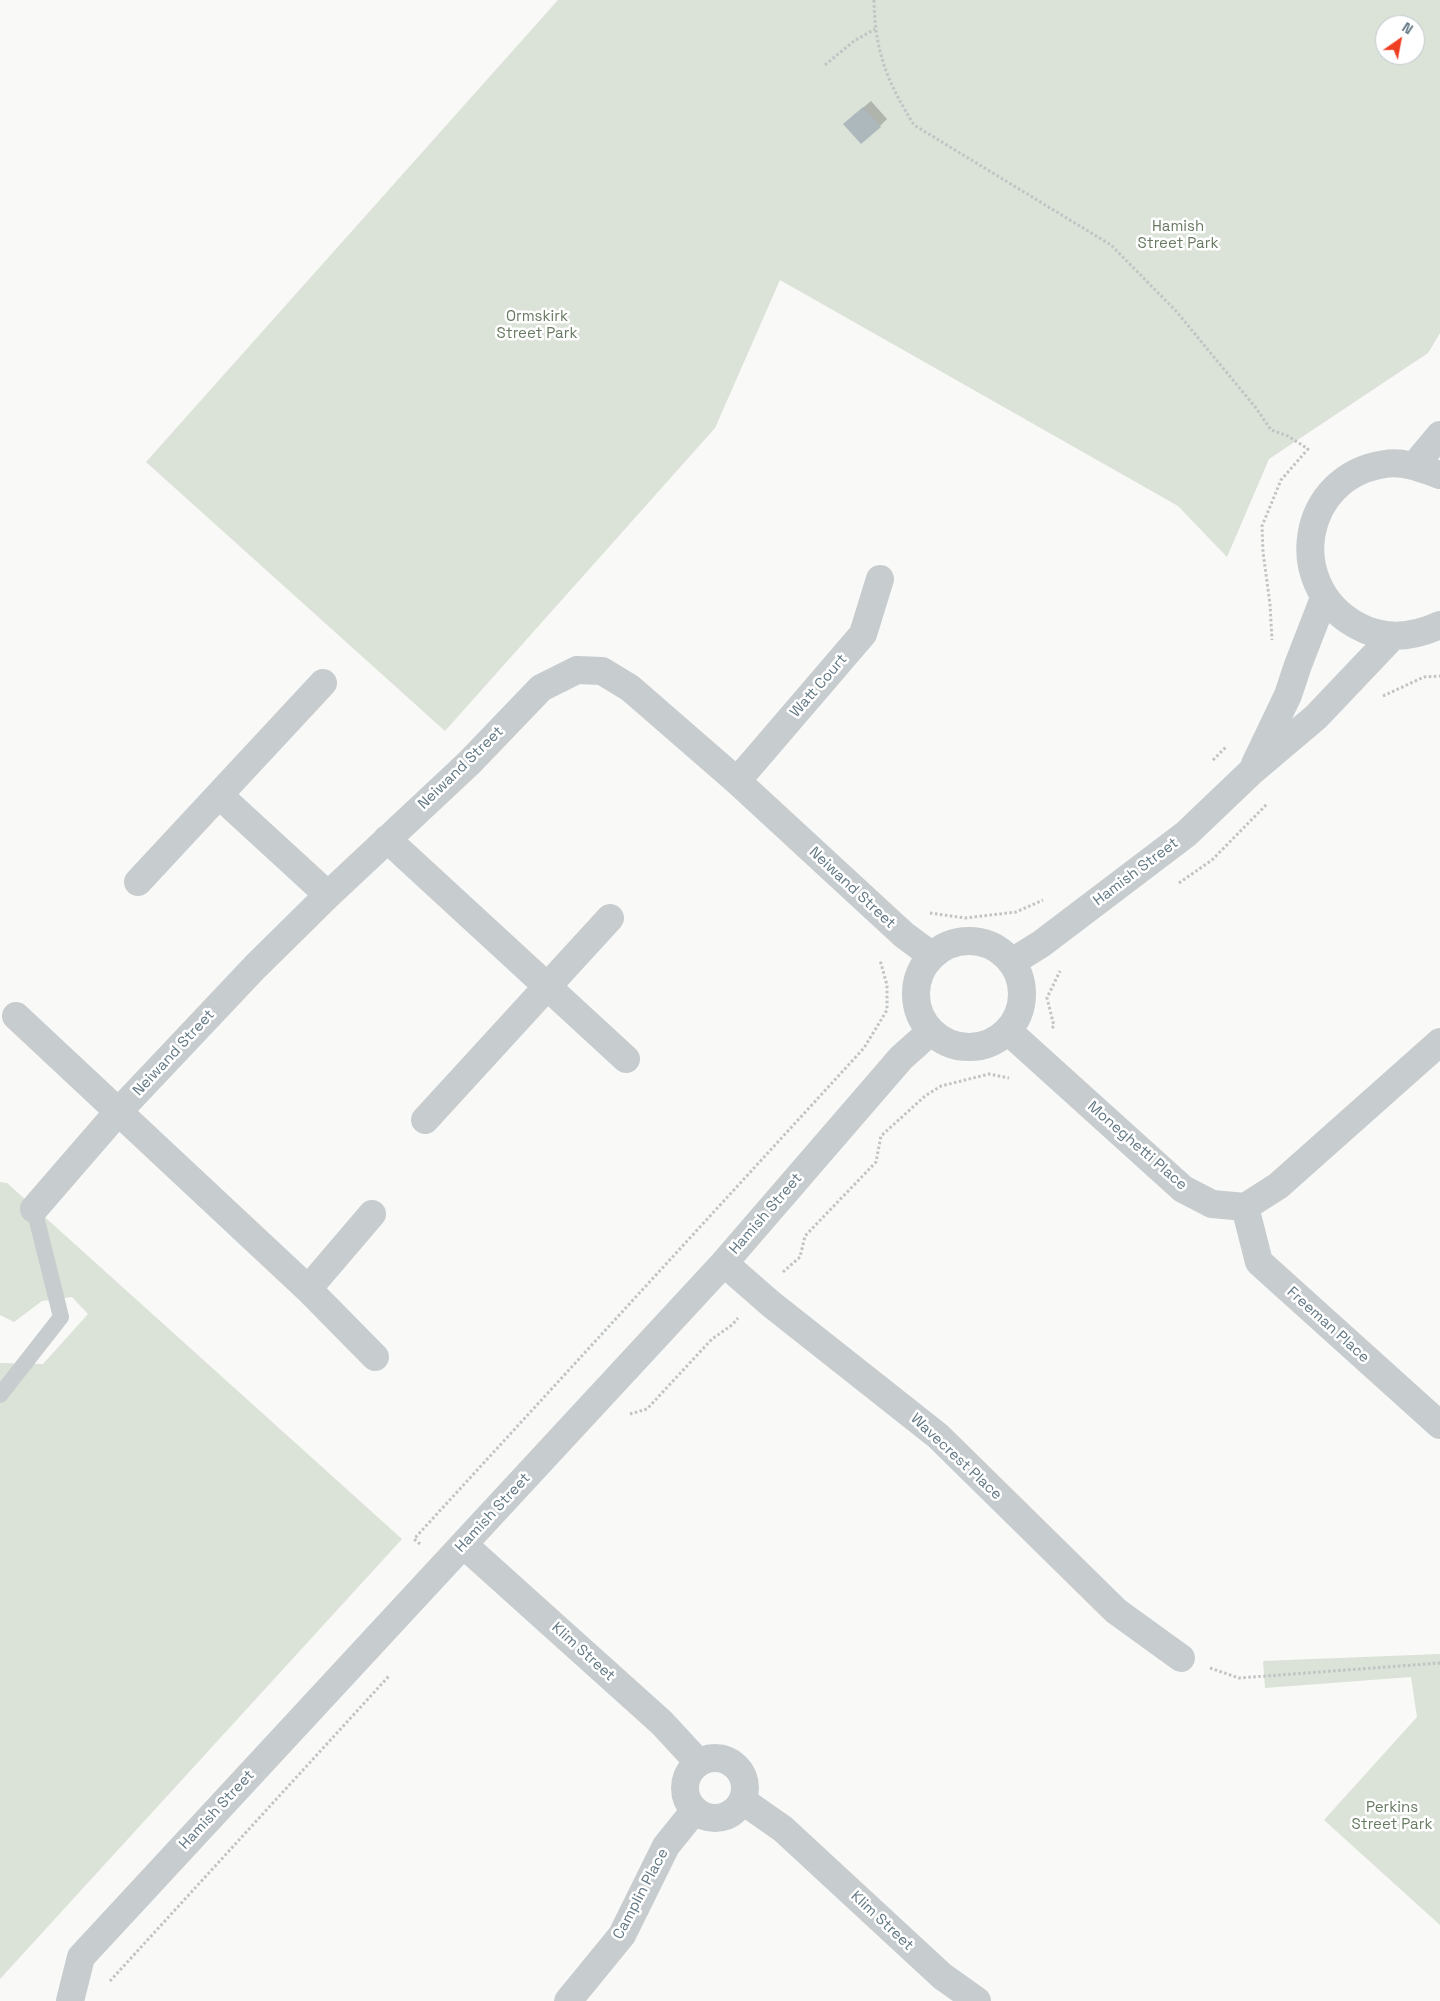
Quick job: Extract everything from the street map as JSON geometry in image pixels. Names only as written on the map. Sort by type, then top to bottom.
[{"type":"street","points":[[1415,466],[1440,435]]},
{"type":"street","points":[[1440,475],[1415,466],[1385,464],[1357,472],[1334,489],[1317,514],[1310,542],[1312,571],[1324,598],[1342,618],[1366,631],[1392,637],[1417,634],[1440,625]]},
{"type":"street","name":"Watt Court","points":[[736,781],[863,634],[880,579]]},
{"type":"street","name":"Hamish Street","points":[[1251,772],[1288,695],[1324,598]]},
{"type":"street","name":"Hamish Street","points":[[1012,962],[1041,944],[1186,834],[1251,772],[1316,717],[1392,637]]},
{"type":"street","name":"Neiwand Street","points":[[34,1209],[118,1112],[255,967],[328,895],[469,763],[541,688],[577,670],[602,671],[630,688],[736,781],[904,935],[931,955]]},
{"type":"street","points":[[138,882],[323,683]]},
{"type":"street","points":[[219,795],[328,895]]},
{"type":"street","points":[[388,839],[626,1060]]},
{"type":"street","points":[[425,1120],[610,918]]},
{"type":"street","points":[[964,941],[982,942],[999,949],[1012,962],[1020,979],[1023,997],[1018,1015],[1008,1031],[995,1041],[978,1047],[961,1047],[944,1042],[930,1032],[921,1018],[915,1002],[916,985],[921,969],[931,955],[946,945],[964,941]]},
{"type":"street","points":[[16,1016],[308,1289],[375,1356]]},
{"type":"street","name":"Moneghetti Place","points":[[1008,1031],[1183,1189],[1212,1204],[1245,1207]]},
{"type":"street","name":"Hamish Street","points":[[70,2001],[81,1958],[724,1263],[902,1058],[930,1032]]},
{"type":"street","points":[[1245,1207],[1278,1186],[1440,1042]]},
{"type":"street","name":"Freeman Place","points":[[1245,1207],[1258,1262],[1440,1426]]},
{"type":"street","points":[[308,1289],[372,1214]]},
{"type":"street","name":"Wavecrest Place","points":[[724,1263],[771,1304],[938,1436],[1116,1610],[1181,1658]]},
{"type":"street","name":"Klim Street","points":[[464,1545],[662,1722],[698,1762]]},
{"type":"street","points":[[717,1757],[735,1765],[741,1773],[745,1782],[746,1792],[743,1801],[730,1815],[721,1818],[703,1816],[695,1810],[685,1794],[687,1776],[698,1762],[707,1758],[717,1757]]},
{"type":"street","name":"Klim Street","points":[[743,1801],[782,1829],[942,1976],[977,2001]]},
{"type":"street","name":"Camplin Place","points":[[568,2001],[622,1935],[666,1846],[695,1810]]},
{"type":"lane","points":[[0,1395],[61,1317],[34,1209]]},
{"type":"path","points":[[874,0],[877,44],[885,73],[896,97],[914,126],[1111,245],[1176,311],[1256,408],[1270,430],[1288,436],[1308,449],[1281,480],[1262,526],[1263,552],[1270,604],[1272,649]]},
{"type":"path","points":[[825,65],[854,41],[876,29]]},
{"type":"path","points":[[1211,762],[1231,741]]},
{"type":"path","points":[[926,912],[966,918],[1016,912],[1043,899]]},
{"type":"path","points":[[444,1566],[414,1539],[864,1048],[887,1010],[887,985],[880,960]]},
{"type":"path","points":[[781,1274],[800,1257],[805,1236],[876,1162],[881,1136],[925,1096],[941,1086],[989,1074],[1010,1078]]},
{"type":"path","points":[[622,1416],[647,1409],[712,1339],[732,1325],[741,1314]]},
{"type":"path","points":[[1181,1658],[1239,1678],[1440,1664]]},
{"type":"path","points":[[108,1984],[390,1676]]},
{"type":"green space","points":[[558,0],[1440,0],[1440,333],[1428,353],[1269,459],[1227,557],[1178,506],[780,280],[715,428],[445,731],[146,462]]},
{"type":"green space","points":[[0,1182],[7,1183],[402,1539],[0,1979],[0,1363],[43,1364],[88,1314],[72,1297],[42,1301],[14,1322],[0,1315]]},
{"type":"green space","name":"Perkins Street Park","points":[[1440,1654],[1440,1925],[1324,1820],[1417,1717],[1411,1677],[1265,1688],[1263,1661]]},
{"type":"building","points":[[863,107],[881,127],[861,144],[843,124]]},
{"type":"park label","name":"Hamish Street Park","points":[[1178,236]]},
{"type":"park label","name":"Ormskirk Street Park","points":[[537,326]]}]
